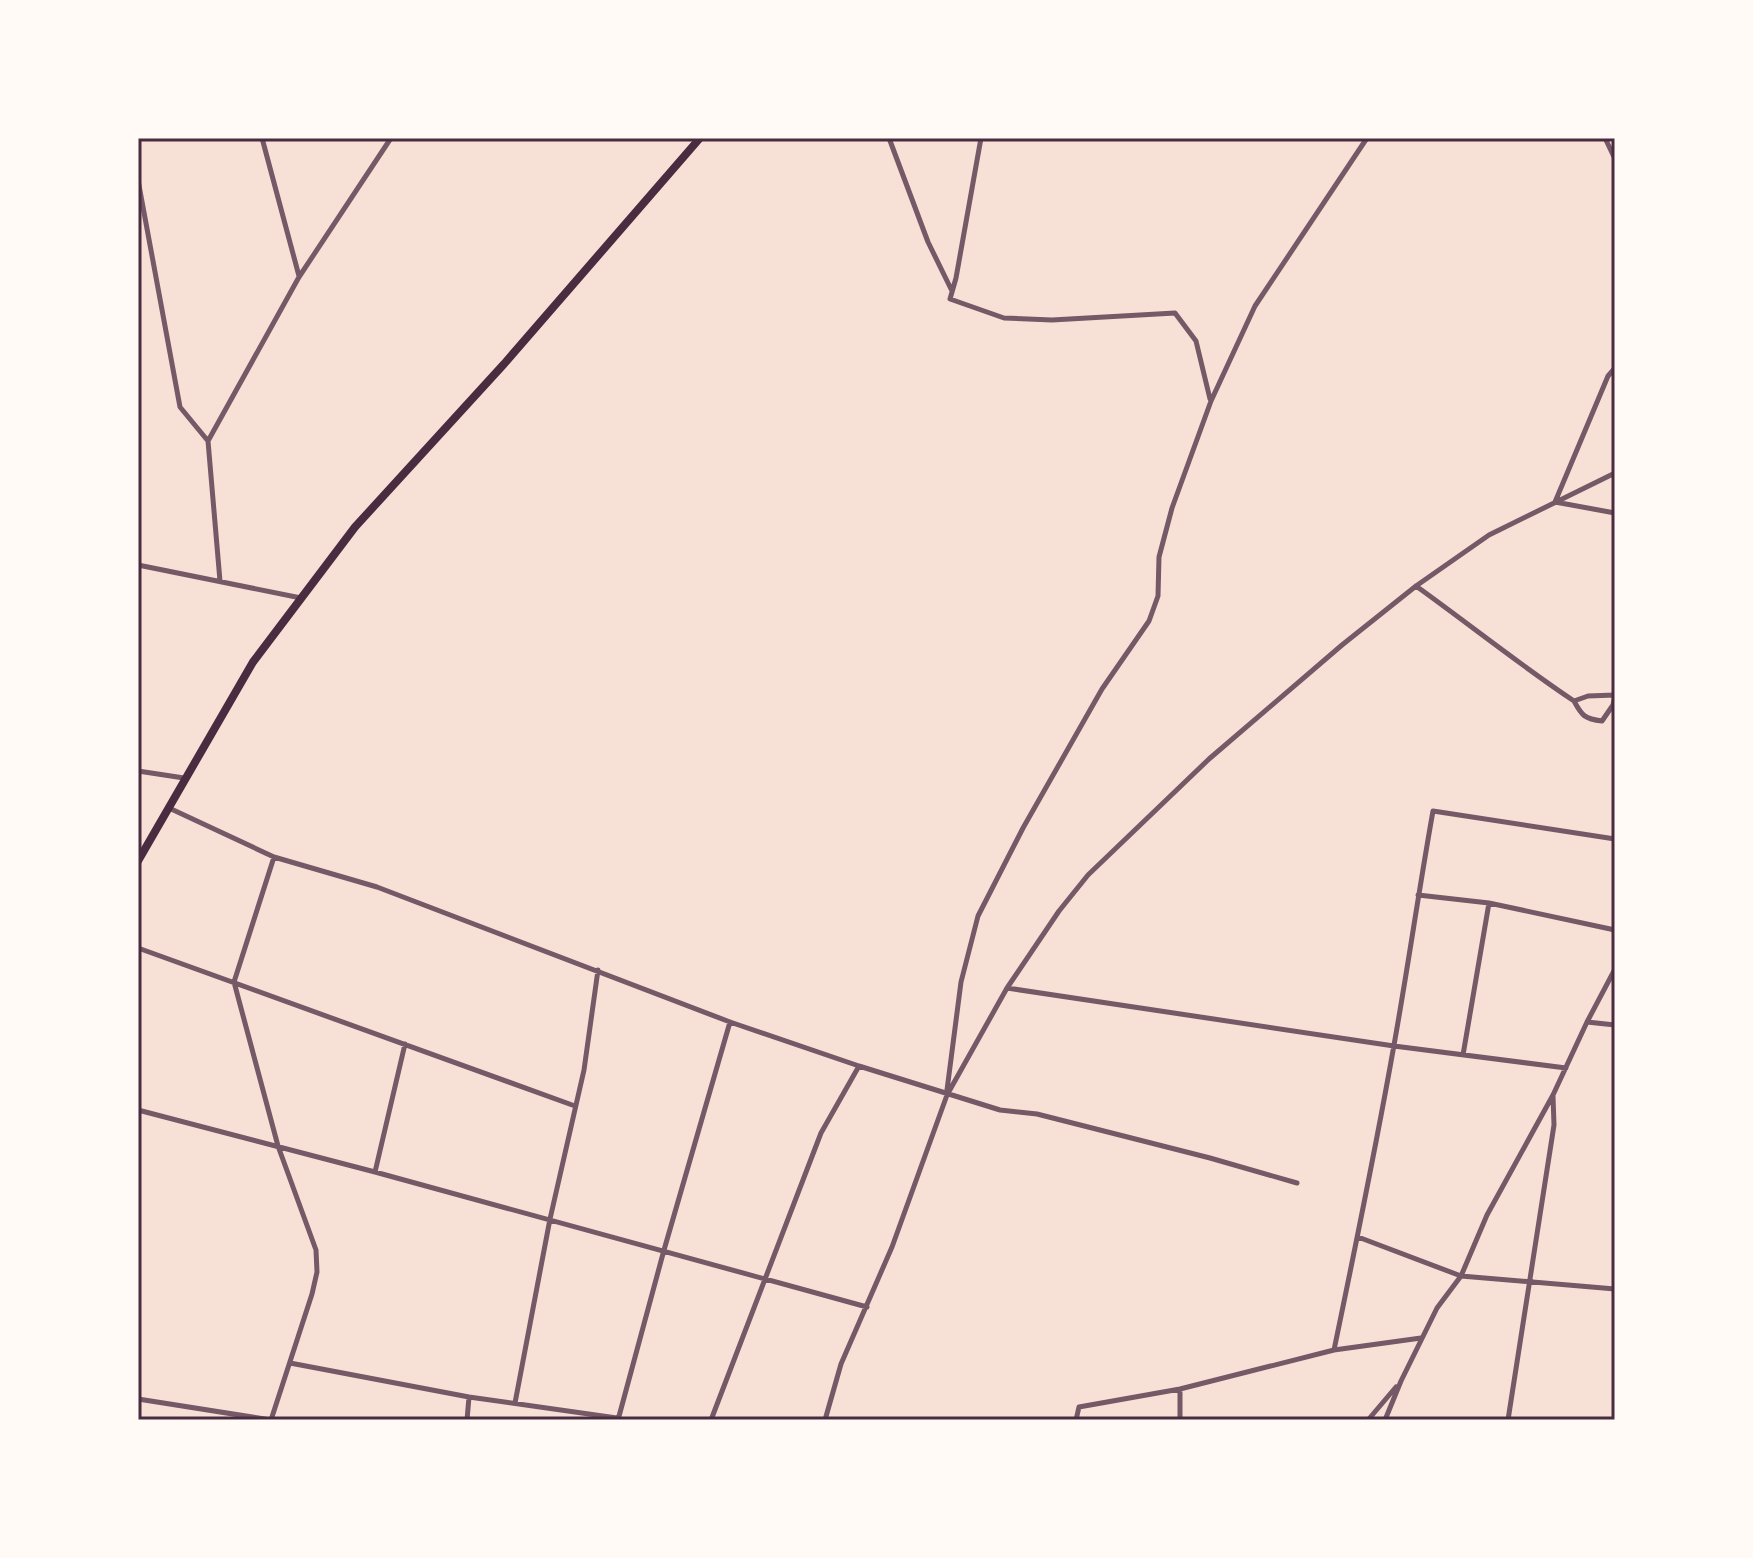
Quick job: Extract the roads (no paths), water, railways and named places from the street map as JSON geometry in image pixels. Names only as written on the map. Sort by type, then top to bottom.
[{"type":"main road","points":[[138,861],[253,662],[355,527],[504,364],[700,138]]},
{"type":"street","points":[[262,138],[299,277]]},
{"type":"street","points":[[220,581],[208,441],[299,277],[391,138]]},
{"type":"street","points":[[889,138],[928,242],[952,292]]},
{"type":"street","points":[[981,138],[950,299],[1004,318],[1052,320],[1175,313],[1196,341],[1211,401]]},
{"type":"street","points":[[947,1095],[961,982],[978,916],[1023,828],[1102,689],[1149,621],[1158,596],[1159,557],[1172,508],[1211,401],[1255,306],[1367,138]]},
{"type":"street","points":[[1605,138],[1615,159]]},
{"type":"street","points":[[138,180],[180,407],[208,441]]},
{"type":"street","points":[[1555,502],[1608,376],[1615,368]]},
{"type":"street","points":[[825,1420],[841,1364],[892,1247],[947,1095],[1007,988],[1059,911],[1088,875],[1258,715],[1416,586],[1489,535],[1615,473]]},
{"type":"street","points":[[1555,502],[1615,513]]},
{"type":"street","points":[[138,565],[301,598]]},
{"type":"street","points":[[1416,586],[1574,701],[1588,719],[1602,721],[1613,705],[1615,695],[1588,696],[1574,701]]},
{"type":"street","points":[[138,771],[185,778]]},
{"type":"street","points":[[168,808],[274,857],[377,887],[730,1022],[859,1066],[1000,1110],[1037,1114],[1297,1183]]},
{"type":"street","points":[[1334,1350],[1394,1046],[1433,811],[1615,839]]},
{"type":"street","points":[[138,1399],[271,1420],[312,1294],[317,1272],[316,1250],[278,1146],[234,982],[274,857]]},
{"type":"street","points":[[1418,895],[1489,903],[1615,930]]},
{"type":"street","points":[[1463,1055],[1489,903]]},
{"type":"street","points":[[138,948],[575,1106]]},
{"type":"street","points":[[1385,1420],[1422,1337],[1437,1308],[1461,1276],[1487,1215],[1553,1095],[1615,969]]},
{"type":"street","points":[[515,1403],[550,1219],[584,1070],[598,970]]},
{"type":"street","points":[[1007,988],[1394,1046],[1566,1068]]},
{"type":"street","points":[[618,1419],[730,1022]]},
{"type":"street","points":[[1587,1022],[1615,1025]]},
{"type":"street","points":[[375,1172],[405,1044]]},
{"type":"street","points":[[711,1420],[821,1133],[859,1066]]},
{"type":"street","points":[[1508,1420],[1554,1125],[1553,1095]]},
{"type":"street","points":[[138,1110],[867,1307]]},
{"type":"street","points":[[1358,1237],[1461,1276],[1615,1289]]},
{"type":"street","points":[[1076,1420],[1079,1407],[1180,1389],[1334,1350],[1422,1337]]},
{"type":"street","points":[[290,1363],[469,1397],[631,1420]]},
{"type":"street","points":[[1368,1420],[1401,1381]]},
{"type":"street","points":[[1180,1389],[1180,1420]]},
{"type":"street","points":[[467,1420],[469,1397]]}]
